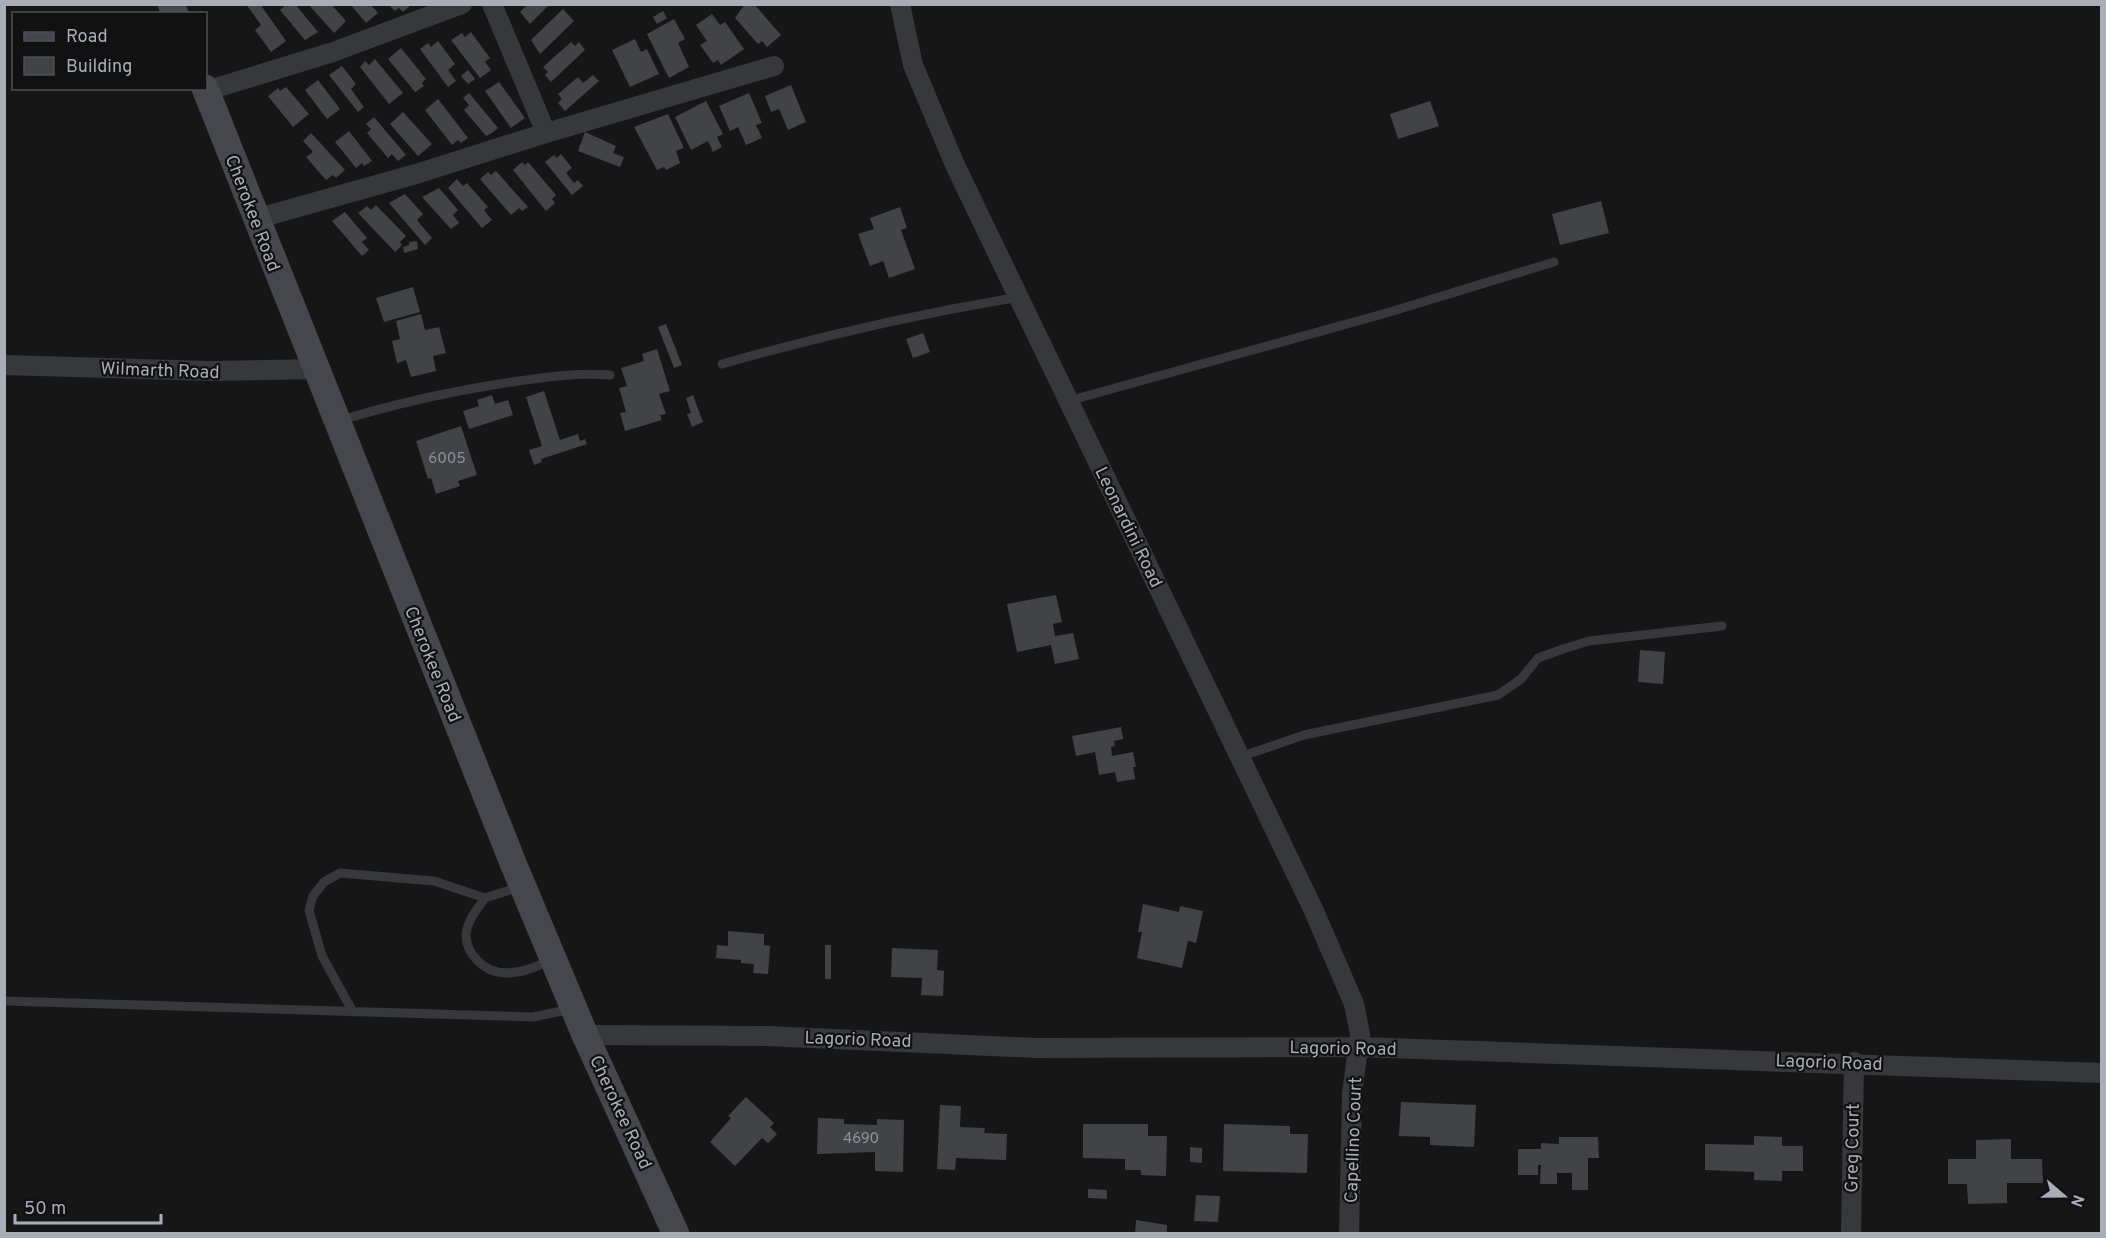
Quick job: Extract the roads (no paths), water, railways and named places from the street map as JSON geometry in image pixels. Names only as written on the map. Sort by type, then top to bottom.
[{"type":"street","points":[[207,89],[333,52],[462,4]]},
{"type":"street","points":[[492,4],[546,133]]},
{"type":"street","name":"Leonardini Road","points":[[900,4],[913,65],[955,165],[1314,911],[1354,1004],[1360,1034],[1359,1047]]},
{"type":"street","points":[[255,219],[416,174],[774,66]]},
{"type":"street","name":"Cherokee Road","points":[[205,90],[522,886],[585,1035],[676,1233]]},
{"type":"street","name":"Wilmarth Road","points":[[4,365],[211,371],[315,369]]},
{"type":"street","name":"Lagorio Road","points":[[585,1035],[789,1037],[1036,1048],[1359,1047],[1572,1056],[1854,1062],[2102,1073]]},
{"type":"street","name":"Capellino Court","points":[[1349,1233],[1352,1093],[1359,1047]]},
{"type":"street","name":"Greg Court","points":[[1851,1233],[1854,1062]]},
{"type":"lane","points":[[1068,401],[1383,314],[1554,261]]},
{"type":"lane","points":[[722,364],[817,337],[927,312],[1019,297]]},
{"type":"lane","points":[[336,422],[378,409],[463,390],[584,373],[610,375]]},
{"type":"lane","points":[[1240,757],[1304,735],[1498,695],[1521,679],[1539,657],[1589,641],[1722,626]]},
{"type":"lane","points":[[353,1012],[322,956],[309,910],[313,896],[324,882],[340,873],[434,881],[485,898],[522,886]]},
{"type":"lane","points":[[485,898],[471,919],[466,936],[470,954],[484,968],[504,974],[530,970],[553,959]]},
{"type":"lane","points":[[4,1000],[533,1017],[574,1009]]}]
